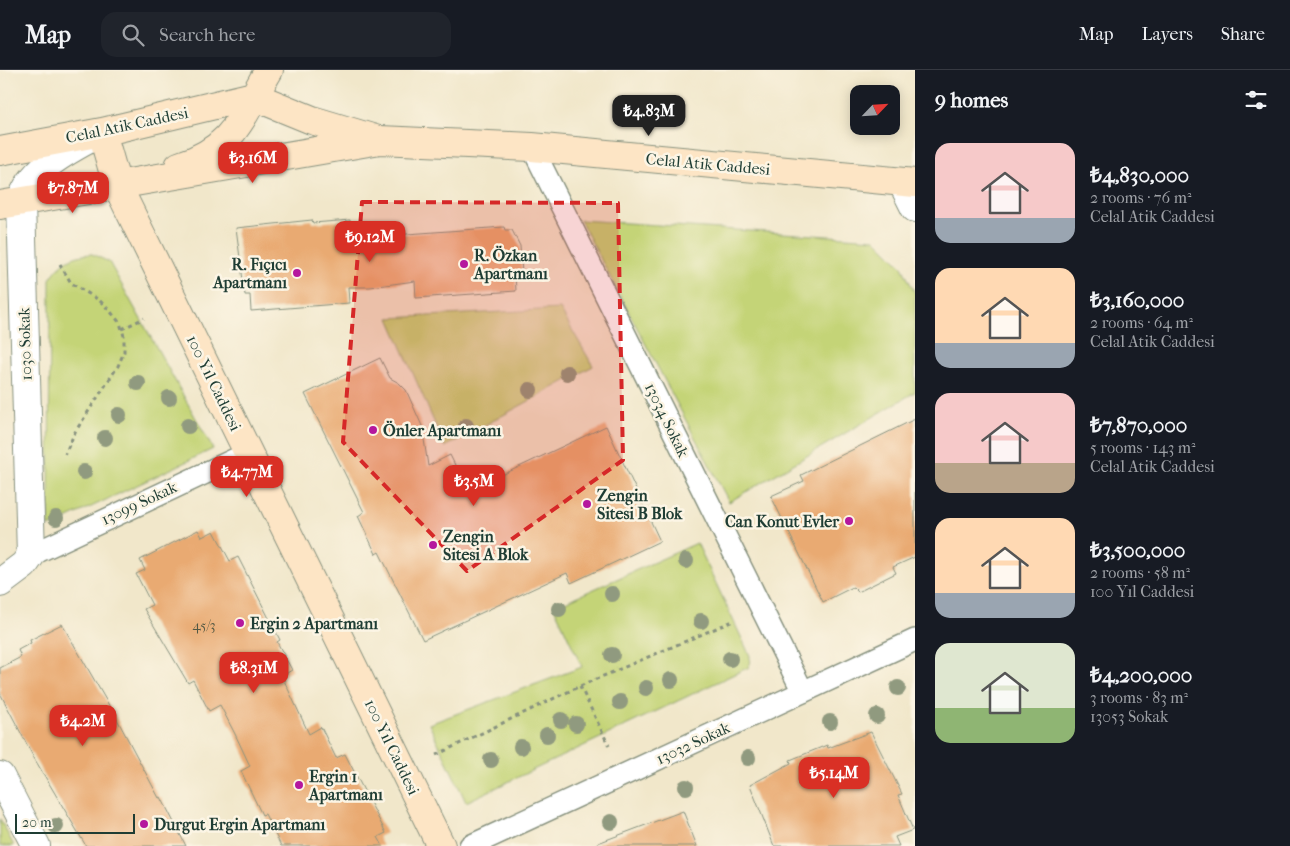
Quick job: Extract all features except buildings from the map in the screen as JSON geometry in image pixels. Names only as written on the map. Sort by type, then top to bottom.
[{"type":"street","points":[[253,96],[269,70]]},
{"type":"street","name":"Celal Atik Caddesi","points":[[117,185],[183,165],[220,145],[241,123],[253,96]]},
{"type":"street","name":"Celal Atik Caddesi","points":[[0,151],[102,132],[253,96],[312,120],[380,140]]},
{"type":"street","name":"100 Yıl Caddesi","points":[[102,132],[117,185],[441,846]]},
{"type":"street","name":"1030 Sokak","points":[[31,555],[10,204],[38,174],[65,152],[102,132]]},
{"type":"street","name":"Celal Atik Caddesi","points":[[10,204],[380,140],[532,147],[908,183]]},
{"type":"street","points":[[908,183],[915,208]]},
{"type":"street","points":[[0,583],[24,565],[31,555]]},
{"type":"street","points":[[0,776],[36,846]]},
{"type":"lane","name":"13034 Sokak","points":[[532,147],[803,692]]},
{"type":"lane","name":"13099 Sokak","points":[[31,555],[248,453]]},
{"type":"lane","name":"13032 Sokak","points":[[470,846],[915,640]]},
{"type":"path","points":[[56,258],[71,283],[99,300],[110,311],[120,323],[124,336],[124,352],[118,366],[75,432],[62,458]]},
{"type":"path","points":[[404,771],[580,686],[761,609]]},
{"type":"path","points":[[580,686],[623,776]]},
{"type":"highlighted area","points":[[362,202],[618,203],[623,460],[467,571],[343,442]]},
{"type":"green space","points":[[580,220],[875,239],[901,265],[915,293],[915,392],[729,502]]},
{"type":"green space","points":[[92,254],[109,262],[213,449],[49,527],[50,279],[58,268],[68,260]]},
{"type":"green space","points":[[560,309],[593,366],[445,447],[389,318]]},
{"type":"green space","points":[[697,543],[750,656],[749,667],[466,802],[429,724],[582,667],[554,607]]},
{"type":"green space","points":[[0,819],[14,846],[0,846]]},
{"type":"place","name":"R. Özkan Apartmanı","points":[[464,264]]},
{"type":"place","name":"R. Fıçıcı Apartmanı","points":[[297,273]]},
{"type":"place","name":"Önler Apartmanı","points":[[373,430]]},
{"type":"place","name":"Zengin Sitesi B Blok","points":[[587,504]]},
{"type":"place","name":"Can Konut Evler","points":[[849,521]]},
{"type":"place","name":"Zengin Sitesi A Blok","points":[[433,545]]},
{"type":"place","name":"Ergin 2 Apartmanı","points":[[240,623]]},
{"type":"place","name":"Ergin 1 Apartmanı","points":[[299,785]]},
{"type":"place","name":"Durgut Ergin Apartmanı","points":[[144,824]]}]
